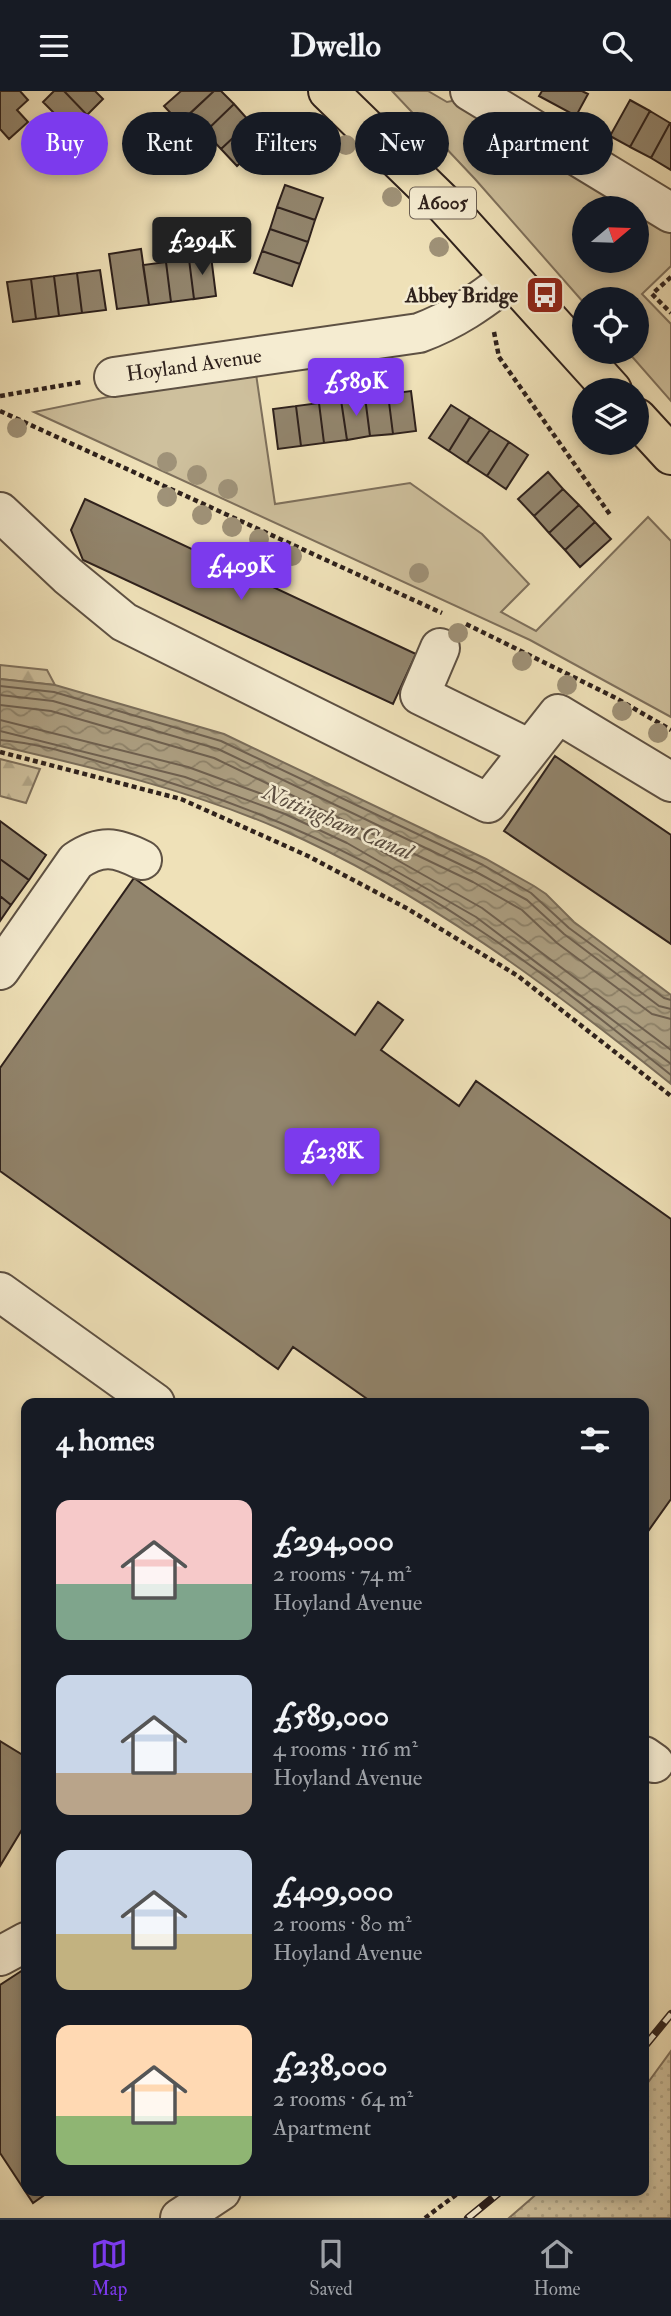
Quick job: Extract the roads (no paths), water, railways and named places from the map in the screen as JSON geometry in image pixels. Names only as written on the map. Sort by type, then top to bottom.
[{"type":"main road","name":"A6005","points":[[328,91],[445,205],[601,378]]},
{"type":"main road","points":[[649,431],[671,455]]},
{"type":"street","points":[[470,91],[671,213]]},
{"type":"street","name":"Hoyland Avenue","points":[[114,377],[419,333],[450,322],[475,307],[509,279]]},
{"type":"street","points":[[0,512],[68,576],[124,622],[488,803],[558,714],[671,782]]},
{"type":"street","points":[[447,627],[420,695],[530,749]]},
{"type":"street","points":[[0,969],[76,862],[92,851],[106,847],[121,849],[142,860]]},
{"type":"street","points":[[0,1292],[148,1398]]},
{"type":"street","points":[[0,1956],[21,1945]]},
{"type":"street","points":[[180,2218],[213,2196]]},
{"type":"water","name":"Nottingham Canal","points":[[0,679],[55,685],[224,734],[486,859],[534,886],[574,922],[671,995],[671,1084],[579,1012],[484,943],[385,882],[333,854],[246,815],[177,791],[0,746]]},
{"type":"railway","points":[[649,2041],[671,2014]]},
{"type":"railway","points":[[468,2218],[495,2196]]},
{"type":"place","name":"Abbey Bridge","points":[[545,295]]}]
